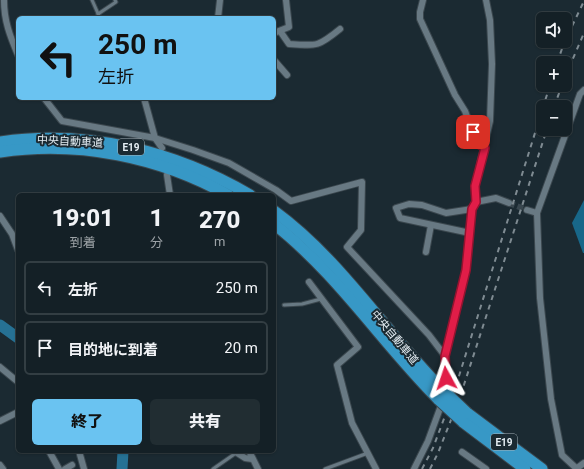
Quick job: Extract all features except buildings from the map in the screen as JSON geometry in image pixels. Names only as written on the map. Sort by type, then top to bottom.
[{"type":"highway","name":"中央自動車道","points":[[2,147],[36,139],[63,139],[130,147],[169,157],[194,166],[229,182],[247,193]]},
{"type":"highway","name":"中央自動車道","points":[[2,147],[93,151],[135,158],[181,172],[224,193]]},
{"type":"highway","name":"中央自動車道","points":[[276,213],[328,259],[423,370],[441,395]]},
{"type":"highway","name":"中央自動車道","points":[[276,226],[322,268],[416,377],[441,395],[525,469]]},
{"type":"highway","name":"中央自動車道","points":[[465,417],[542,469]]},
{"type":"street","points":[[4,0],[4,16],[8,32],[16,50]]},
{"type":"street","points":[[218,16],[220,0]]},
{"type":"street","points":[[286,0],[289,27],[277,32],[289,44],[316,46],[323,43],[340,29]]},
{"type":"street","points":[[423,0],[420,19],[455,95],[465,111],[477,143],[485,148]]},
{"type":"street","points":[[414,469],[428,441],[441,409],[447,386],[445,356],[466,270],[472,209],[476,202],[475,186],[490,121],[492,64],[490,20],[486,0]]},
{"type":"street","points":[[276,62],[287,75]]},
{"type":"street","points":[[584,90],[580,94],[536,213],[541,305],[551,398],[562,455],[576,469],[584,463]]},
{"type":"street","points":[[46,100],[62,121],[155,138],[229,163],[276,190],[291,201],[362,182],[361,230],[347,247],[429,335],[445,356]]},
{"type":"street","points":[[145,100],[155,138],[162,148]]},
{"type":"street","points":[[166,175],[170,193]]},
{"type":"street","points":[[476,202],[496,198],[509,203]]},
{"type":"street","points":[[470,233],[400,218],[396,208],[409,204],[422,205],[446,213],[472,209]]},
{"type":"street","points":[[527,210],[536,213]]},
{"type":"street","points":[[0,216],[16,246]]},
{"type":"street","points":[[426,252],[431,224]]},
{"type":"street","points":[[0,229],[6,225]]},
{"type":"street","points":[[309,282],[358,347],[337,365],[352,423],[376,469]]},
{"type":"street","points":[[0,367],[16,380]]},
{"type":"street","points":[[0,421],[16,413]]},
{"type":"street","points":[[462,452],[481,468]]},
{"type":"street","points":[[50,453],[59,469]]},
{"type":"street","points":[[80,453],[84,469]]},
{"type":"street","points":[[237,453],[248,459],[252,459]]},
{"type":"street","points":[[250,453],[258,469]]},
{"type":"street","points":[[0,464],[3,469]]},
{"type":"street","points":[[65,469],[72,465]]},
{"type":"lane","points":[[92,0],[98,14],[116,2],[115,0]]},
{"type":"lane","points":[[284,305],[302,304],[321,299]]},
{"type":"lane","points":[[213,469],[234,453]]},
{"type":"lane","points":[[325,469],[368,453]]},
{"type":"shaded area","points":[[584,200],[584,253],[583,253],[572,223]]},
{"type":"waterway","points":[[0,325],[16,337]]},
{"type":"waterway","points":[[122,469],[123,453]]},
{"type":"tunnel","points":[[509,203],[527,210]]},
{"type":"railway","points":[[559,56],[584,1]]},
{"type":"railway","points":[[572,61],[584,33]]},
{"type":"railway","points":[[422,469],[433,448],[454,392],[548,92]]},
{"type":"railway","points":[[557,100],[559,92]]},
{"type":"railway","points":[[430,469],[438,453],[460,397],[545,136]]},
{"type":"route","points":[[446,378],[445,356],[450,328],[466,270],[472,209],[476,202],[475,186],[485,148],[477,143],[473,132]]}]
